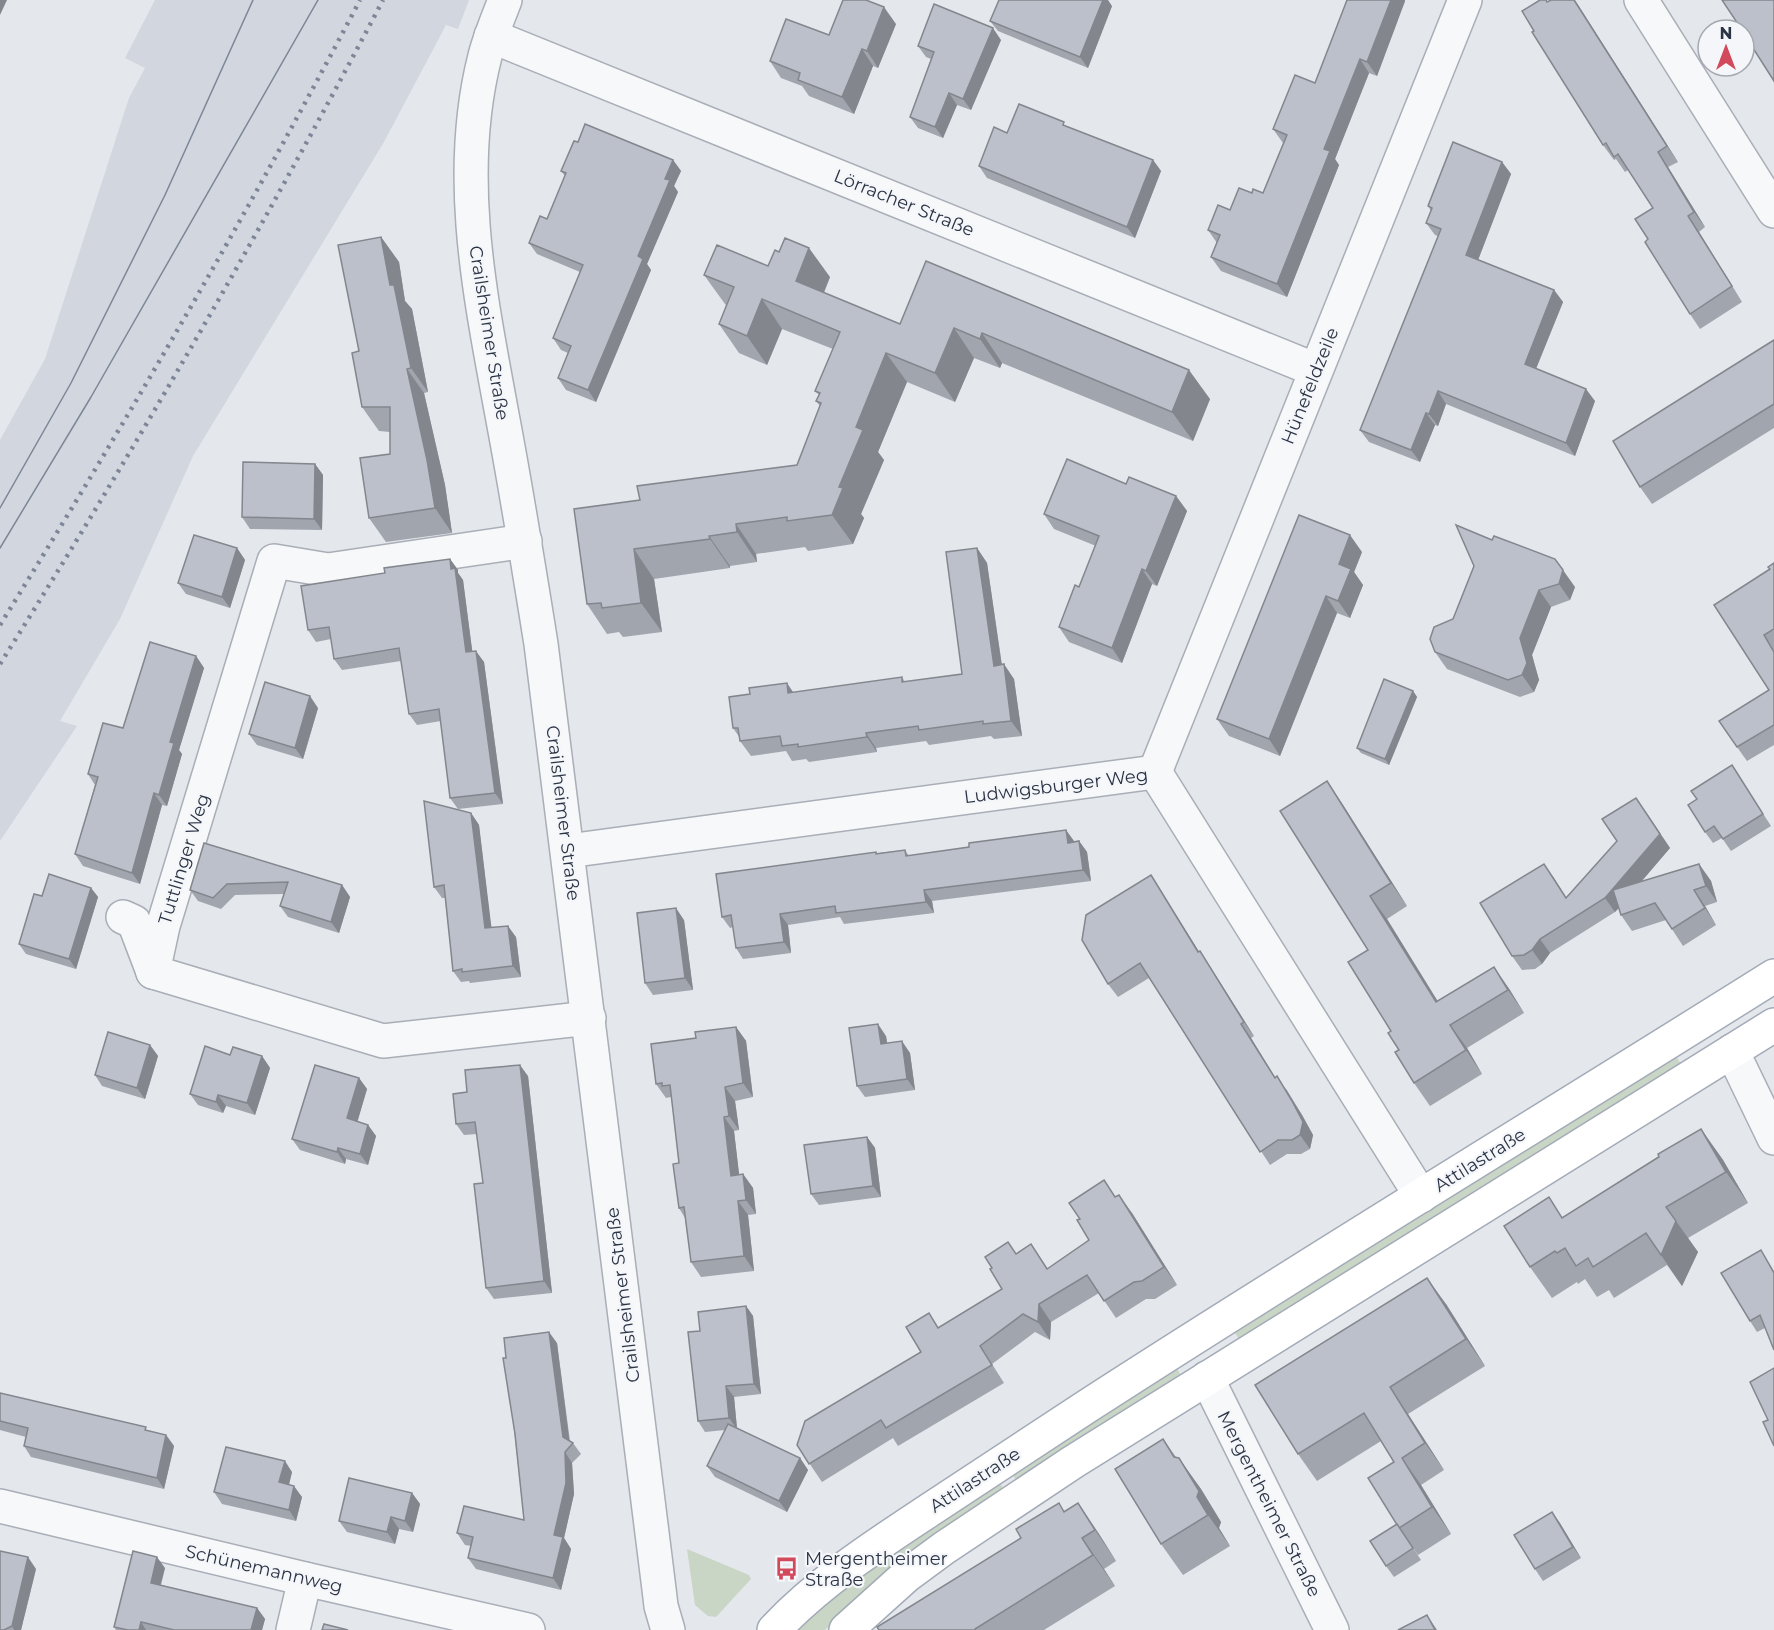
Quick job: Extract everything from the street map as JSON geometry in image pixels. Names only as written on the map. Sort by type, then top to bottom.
[{"type":"main road","name":"Attilastraße","points":[[774,1630],[800,1602],[873,1549],[1185,1342],[1774,976]]},
{"type":"main road","points":[[1710,1016],[1732,1052]]},
{"type":"main road","points":[[846,1630],[906,1576],[1073,1462],[1774,1025]]},
{"type":"main road","points":[[1185,1342],[1207,1378]]},
{"type":"street","name":"Crailsheimer Straße","points":[[505,0],[491,36],[477,95],[471,160],[472,225],[479,289],[525,541],[541,644],[666,1630]]},
{"type":"street","name":"Hünefeldzeile","points":[[1155,772],[1465,0]]},
{"type":"street","points":[[1641,0],[1774,211]]},
{"type":"street","name":"Lörracher Straße","points":[[491,36],[1316,370]]},
{"type":"street","name":"Tuttlinger Weg","points":[[153,972],[163,926],[274,561],[328,570],[525,541]]},
{"type":"street","name":"Ludwigsburger Weg","points":[[568,851],[1155,772],[1421,1196]]},
{"type":"street","points":[[123,917],[134,922],[153,972],[382,1041],[589,1017]]},
{"type":"street","points":[[1732,1052],[1774,1138]]},
{"type":"street","name":"Mergentheimer Straße","points":[[1207,1378],[1332,1630]]},
{"type":"street","name":"Schünemannweg","points":[[0,1506],[528,1630]]},
{"type":"street","points":[[293,1630],[305,1579]]},
{"type":"shaded area","points":[[155,0],[469,0],[458,29],[446,25],[384,142],[193,456],[120,619],[60,721],[77,726],[0,841],[0,440],[45,359],[129,98],[145,68],[125,58]]},
{"type":"green space","points":[[1676,1056],[1682,1066],[1240,1341],[1234,1331]]},
{"type":"green space","points":[[1177,1368],[1181,1376],[1017,1481],[1011,1473]]},
{"type":"green space","points":[[999,1481],[1004,1490],[847,1608],[825,1630],[794,1630],[833,1594]]},
{"type":"green space","points":[[687,1549],[749,1575],[751,1579],[716,1617],[708,1616],[695,1605]]},
{"type":"building","points":[[843,0],[866,0],[884,7],[867,51],[862,49],[842,97],[798,80],[800,73],[770,61],[786,19],[829,35]]},
{"type":"building","points":[[999,0],[1103,0],[1080,57],[990,21]]},
{"type":"building","points":[[1347,0],[1391,0],[1367,62],[1360,59],[1324,149],[1330,151],[1277,284],[1211,257],[1220,235],[1208,230],[1218,205],[1230,210],[1239,188],[1252,193],[1253,189],[1263,193],[1287,135],[1273,129],[1295,75],[1315,83]]},
{"type":"building","points":[[1540,0],[1547,2],[1574,0],[1667,146],[1658,152],[1694,212],[1688,216],[1732,286],[1690,314],[1645,242],[1648,239],[1635,219],[1653,208],[1618,154],[1614,157],[1606,143],[1603,145],[1532,32],[1534,31],[1522,11]]},
{"type":"building","points":[[1722,0],[1774,0],[1774,81],[1756,53],[1756,18],[1734,18]]},
{"type":"building","points":[[934,4],[993,28],[963,99],[949,93],[935,127],[910,117],[934,52],[918,46]]},
{"type":"building","points":[[1019,104],[1064,122],[1063,125],[1153,160],[1127,227],[979,166],[994,127],[1007,133]]},
{"type":"building","points":[[585,124],[673,160],[665,179],[670,180],[638,256],[643,259],[588,390],[558,378],[571,346],[553,338],[583,265],[529,243],[540,216],[547,219],[566,173],[561,171],[574,141],[578,142]]},
{"type":"building","points":[[1453,142],[1502,162],[1466,255],[1554,290],[1525,364],[1586,389],[1566,443],[1438,391],[1411,450],[1360,430],[1441,229],[1426,223],[1432,208],[1428,206]]},
{"type":"building","points":[[381,237],[390,285],[394,285],[411,368],[407,369],[435,508],[369,518],[360,458],[390,454],[390,407],[362,407],[352,353],[359,351],[338,245]]},
{"type":"building","points":[[785,238],[809,248],[796,281],[900,324],[926,261],[1189,370],[1172,412],[982,333],[980,339],[954,328],[935,373],[886,353],[856,427],[863,430],[839,487],[843,488],[832,515],[787,521],[787,517],[736,524],[737,532],[709,536],[710,539],[634,549],[641,603],[602,608],[601,603],[587,604],[574,509],[640,500],[637,486],[797,465],[821,403],[816,401],[820,393],[815,391],[840,332],[762,299],[747,336],[719,324],[734,287],[704,275],[717,245],[768,266],[775,250],[779,252]]},
{"type":"building","points":[[1774,340],[1774,404],[1640,487],[1613,441]]},
{"type":"building","points":[[1067,459],[1126,484],[1129,477],[1176,496],[1146,571],[1142,569],[1112,648],[1059,627],[1075,585],[1079,587],[1099,536],[1044,514]]},
{"type":"building","points":[[243,462],[315,464],[314,519],[242,517]]},
{"type":"building","points":[[1299,515],[1350,535],[1339,564],[1351,569],[1338,601],[1326,596],[1269,739],[1217,719]]},
{"type":"building","points":[[1456,525],[1492,540],[1494,536],[1555,559],[1563,570],[1559,584],[1539,590],[1520,638],[1527,663],[1522,675],[1508,680],[1435,652],[1430,639],[1434,627],[1453,619],[1474,566]]},
{"type":"building","points":[[194,535],[237,548],[222,597],[178,583]]},
{"type":"building","points":[[977,548],[994,666],[1004,664],[1011,721],[983,724],[983,721],[919,730],[918,726],[866,733],[867,737],[798,747],[798,744],[782,746],[780,736],[740,741],[738,728],[733,728],[729,697],[750,694],[749,688],[787,683],[788,693],[902,677],[902,682],[962,674],[946,552]]},
{"type":"building","points":[[450,559],[451,569],[455,568],[466,652],[476,651],[495,793],[450,798],[439,709],[409,714],[399,648],[334,659],[329,627],[308,630],[301,586],[385,573],[384,568]]},
{"type":"building","points":[[1774,563],[1774,629],[1764,635],[1774,652],[1774,725],[1737,747],[1719,721],[1769,690],[1714,605],[1770,569],[1768,567]]},
{"type":"building","points":[[150,642],[196,656],[170,742],[174,743],[159,795],[154,793],[132,873],[75,854],[98,777],[88,774],[103,723],[123,728]]},
{"type":"building","points":[[1384,679],[1413,691],[1385,759],[1357,748]]},
{"type":"building","points":[[265,682],[310,696],[295,748],[249,734]]},
{"type":"building","points":[[1732,765],[1763,814],[1723,839],[1714,826],[1705,832],[1688,805],[1697,799],[1691,791]]},
{"type":"building","points":[[1327,781],[1391,883],[1370,896],[1436,1002],[1494,967],[1508,990],[1450,1025],[1466,1050],[1414,1083],[1395,1052],[1399,1050],[1388,1033],[1391,1031],[1348,962],[1368,950],[1280,811]]},
{"type":"building","points":[[1636,798],[1660,834],[1605,898],[1540,939],[1532,950],[1524,955],[1512,956],[1480,903],[1544,864],[1566,898],[1617,841],[1602,819]]},
{"type":"building","points":[[424,801],[471,813],[485,928],[508,926],[513,966],[453,971],[444,885],[434,887]]},
{"type":"building","points":[[1066,830],[1068,843],[1079,841],[1083,870],[924,890],[926,902],[836,913],[835,906],[780,914],[784,942],[736,948],[731,915],[722,917],[716,874],[876,852],[876,854],[905,850],[906,856],[969,847],[969,843]]},
{"type":"building","points":[[204,843],[342,885],[331,922],[280,906],[288,882],[227,884],[213,898],[190,890]]},
{"type":"building","points":[[1699,864],[1706,886],[1694,890],[1705,908],[1672,929],[1655,903],[1621,915],[1613,890]]},
{"type":"building","points":[[49,874],[91,888],[69,959],[19,944],[34,894],[42,896]]},
{"type":"building","points":[[1151,875],[1244,1022],[1241,1024],[1292,1101],[1303,1122],[1300,1135],[1292,1140],[1278,1140],[1260,1152],[1140,963],[1108,984],[1082,940],[1086,915]]},
{"type":"building","points":[[676,908],[685,978],[645,983],[637,913]]},
{"type":"building","points":[[878,1024],[881,1044],[902,1041],[907,1079],[857,1086],[849,1028]]},
{"type":"building","points":[[736,1027],[743,1083],[725,1087],[729,1116],[724,1117],[731,1176],[743,1174],[746,1200],[738,1201],[744,1256],[691,1262],[684,1207],[679,1208],[673,1164],[679,1163],[670,1085],[656,1084],[651,1044],[696,1038],[695,1032]]},
{"type":"building","points":[[108,1032],[150,1045],[137,1088],[95,1075]]},
{"type":"building","points":[[205,1046],[230,1055],[233,1047],[262,1056],[247,1103],[218,1095],[216,1102],[190,1094]]},
{"type":"building","points":[[315,1065],[359,1078],[347,1118],[368,1125],[360,1154],[338,1148],[337,1152],[292,1139]]},
{"type":"building","points":[[520,1065],[544,1281],[486,1288],[474,1184],[483,1183],[475,1122],[456,1124],[453,1094],[467,1092],[465,1070]]},
{"type":"building","points":[[1701,1129],[1726,1172],[1666,1207],[1676,1221],[1661,1255],[1646,1233],[1593,1267],[1588,1258],[1576,1266],[1565,1248],[1557,1253],[1555,1251],[1530,1267],[1504,1226],[1549,1197],[1562,1218],[1659,1157],[1658,1154]]},
{"type":"building","points":[[867,1137],[873,1186],[811,1194],[804,1145]]},
{"type":"building","points":[[1104,1180],[1115,1197],[1119,1195],[1164,1267],[1104,1301],[1087,1275],[1039,1304],[1038,1322],[1023,1314],[980,1346],[992,1365],[886,1428],[881,1420],[809,1464],[797,1445],[805,1421],[921,1352],[906,1327],[929,1313],[938,1328],[1002,1289],[985,1257],[1008,1242],[1016,1254],[1031,1244],[1047,1269],[1089,1240],[1077,1220],[1080,1219],[1069,1203]]},
{"type":"building","points":[[1761,1250],[1774,1273],[1774,1350],[1760,1315],[1750,1321],[1721,1273]]},
{"type":"building","points":[[1427,1278],[1466,1339],[1390,1387],[1425,1443],[1402,1458],[1432,1507],[1399,1528],[1368,1478],[1394,1462],[1364,1413],[1298,1454],[1255,1385]]},
{"type":"building","points":[[746,1306],[754,1384],[726,1386],[729,1418],[698,1421],[688,1332],[700,1331],[698,1312]]},
{"type":"building","points":[[549,1332],[563,1437],[573,1443],[565,1452],[566,1483],[554,1535],[563,1537],[553,1578],[468,1558],[473,1537],[457,1533],[464,1506],[524,1520],[515,1434],[503,1358],[506,1358],[504,1338]]},
{"type":"building","points":[[1774,1368],[1774,1446],[1763,1422],[1768,1420],[1750,1382]]},
{"type":"building","points":[[0,1393],[146,1427],[145,1430],[166,1435],[157,1478],[24,1446],[28,1428],[0,1421]]},
{"type":"building","points":[[728,1424],[800,1458],[779,1501],[707,1466]]},
{"type":"building","points":[[1163,1439],[1174,1457],[1179,1458],[1199,1491],[1197,1497],[1208,1515],[1161,1544],[1115,1469]]},
{"type":"building","points":[[226,1447],[285,1461],[279,1482],[294,1486],[289,1510],[214,1492]]},
{"type":"building","points":[[349,1478],[412,1493],[405,1521],[391,1517],[387,1532],[339,1521]]},
{"type":"building","points":[[1059,1503],[1064,1512],[1078,1503],[1095,1530],[1082,1538],[1093,1555],[975,1630],[879,1630],[877,1627],[1021,1538],[1016,1529]]},
{"type":"building","points":[[1552,1512],[1573,1547],[1535,1569],[1514,1535]]},
{"type":"building","points":[[1397,1524],[1413,1548],[1386,1566],[1370,1541]]},
{"type":"building","points":[[0,1551],[28,1557],[12,1626],[4,1630],[0,1630]]},
{"type":"building","points":[[133,1551],[157,1557],[151,1583],[257,1608],[251,1630],[174,1630],[141,1622],[139,1630],[114,1627]]},
{"type":"building","points":[[1427,1615],[1435,1630],[1398,1630]]},
{"type":"building","points":[[324,1624],[348,1630],[322,1630]]},
{"type":"tram line","points":[[0,508],[71,383],[165,195],[253,0]]},
{"type":"tram line","points":[[0,548],[91,397],[318,0]]},
{"type":"railway","points":[[0,625],[186,316],[360,0]]},
{"type":"railway","points":[[0,664],[51,583],[198,336],[383,0]]},
{"type":"place","name":"Mergentheimer Straße","points":[[787,1569]]}]
